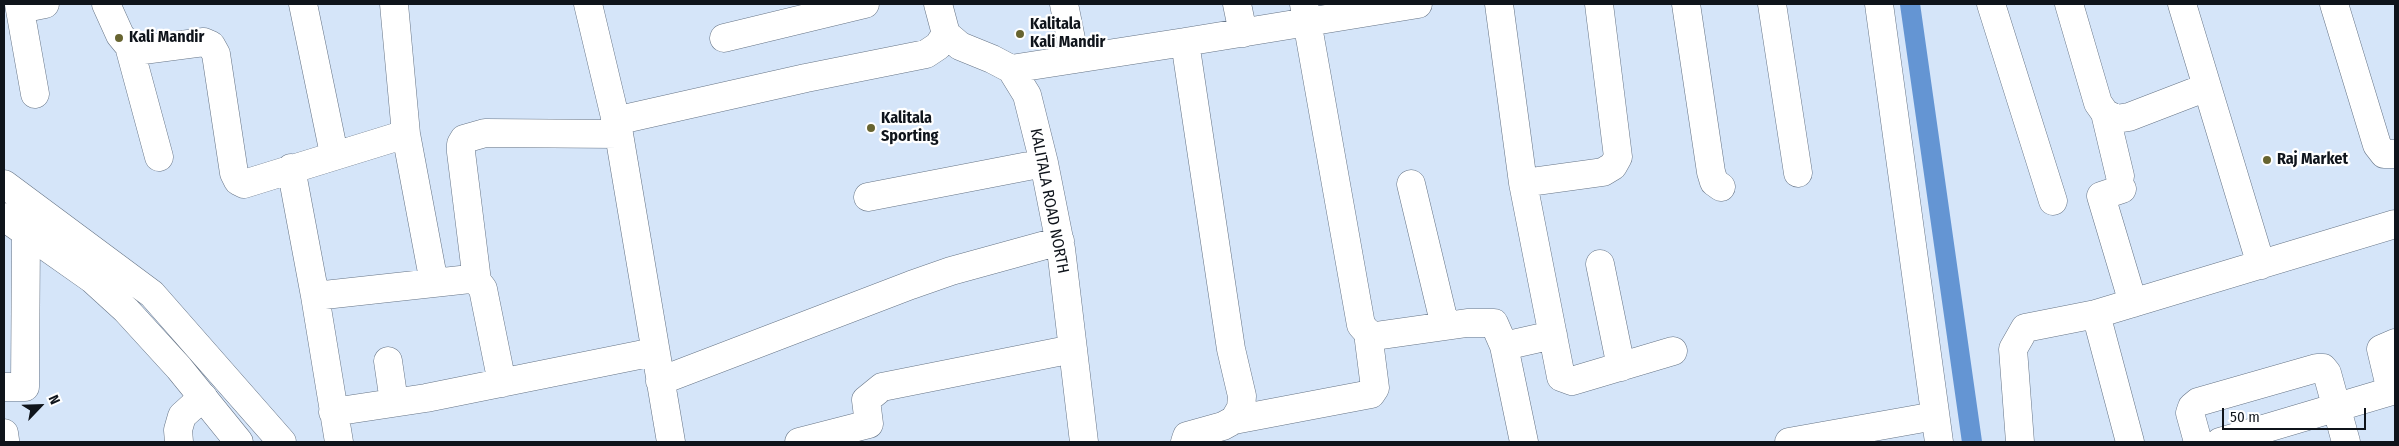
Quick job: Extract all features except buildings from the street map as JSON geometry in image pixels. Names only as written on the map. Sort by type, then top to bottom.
[{"type":"street","points":[[106,4],[120,34],[129,46],[159,157]]},
{"type":"street","points":[[303,4],[334,154]]},
{"type":"street","points":[[394,4],[406,134],[434,283]]},
{"type":"street","points":[[588,4],[617,128],[654,352],[671,442]]},
{"type":"street","points":[[724,38],[865,4]]},
{"type":"street","points":[[938,4],[946,34],[960,46],[1011,69],[1243,33],[1306,13],[1416,4]]},
{"type":"street","points":[[1064,4],[1075,59]]},
{"type":"street","points":[[1237,4],[1243,33]]},
{"type":"street","points":[[1500,4],[1523,183],[1561,377],[1572,381],[1673,351]]},
{"type":"street","points":[[1523,183],[1603,172],[1613,166],[1618,157],[1598,4]]},
{"type":"street","points":[[1686,4],[1711,172],[1714,182],[1721,187]]},
{"type":"street","points":[[1772,4],[1798,173]]},
{"type":"street","points":[[1789,442],[1937,429],[1879,4]]},
{"type":"street","points":[[1991,4],[2053,201]]},
{"type":"street","points":[[2069,4],[2098,103],[2104,113],[2121,182],[2101,196],[2133,303]]},
{"type":"street","points":[[2182,4],[2260,264]]},
{"type":"street","points":[[2334,4],[2376,145],[2384,154],[2395,154]]},
{"type":"street","points":[[28,5],[35,94]]},
{"type":"street","points":[[1306,13],[1361,325],[1368,333],[1375,336],[1445,326],[1494,323],[1504,346],[1524,442]]},
{"type":"street","points":[[502,383],[483,289],[477,281],[460,144],[464,139],[485,133],[617,128],[806,78],[926,54],[938,46],[946,34]]},
{"type":"street","points":[[129,46],[143,50],[204,42],[211,45],[216,54],[234,172],[238,181],[244,184],[334,154],[406,134]]},
{"type":"street","points":[[1184,42],[1231,349],[1242,396],[1241,408],[1234,420]]},
{"type":"street","name":"KALITALA ROAD NORTH","points":[[1011,69],[1027,95],[1044,163],[1060,241],[1084,442]]},
{"type":"street","points":[[2104,113],[2116,118],[2129,117],[2207,87]]},
{"type":"street","points":[[868,197],[1044,163]]},
{"type":"street","points":[[291,168],[315,296],[339,442]]},
{"type":"street","points":[[4,184],[152,294],[282,442]]},
{"type":"street","points":[[1411,184],[1445,326]]},
{"type":"street","points":[[4,217],[92,279],[126,310],[203,397],[239,442]]},
{"type":"street","points":[[2020,442],[2013,349],[2025,328],[2096,314],[2395,224]]},
{"type":"street","points":[[4,387],[25,388],[26,233]]},
{"type":"street","points":[[660,381],[927,280],[1060,241]]},
{"type":"street","points":[[1600,264],[1621,367]]},
{"type":"street","points":[[315,296],[434,283],[477,281]]},
{"type":"street","points":[[2096,314],[2130,442]]},
{"type":"street","points":[[1185,442],[1187,436],[1223,426],[1234,420],[1371,394],[1375,388],[1368,333]]},
{"type":"street","points":[[1504,346],[1553,335]]},
{"type":"street","points":[[2220,442],[2393,391],[2381,349],[2395,343]]},
{"type":"street","points":[[799,442],[869,424],[866,400],[882,387],[1073,350]]},
{"type":"street","points":[[333,412],[502,383],[654,352]]},
{"type":"street","points":[[388,361],[394,402]]},
{"type":"street","points":[[2198,442],[2190,413],[2192,406],[2198,402],[2317,368],[2323,368],[2327,373],[2346,442]]},
{"type":"street","points":[[179,442],[178,430],[182,416],[203,397]]},
{"type":"waterway","points":[[1910,4],[1972,442]]},
{"type":"place","name":"Kalitala Kali Mandir","points":[[1020,34]]},
{"type":"place","name":"Kali Mandir","points":[[119,38]]},
{"type":"place","name":"Kalitala Sporting","points":[[871,128]]},
{"type":"place","name":"Raj Market","points":[[2267,160]]}]
